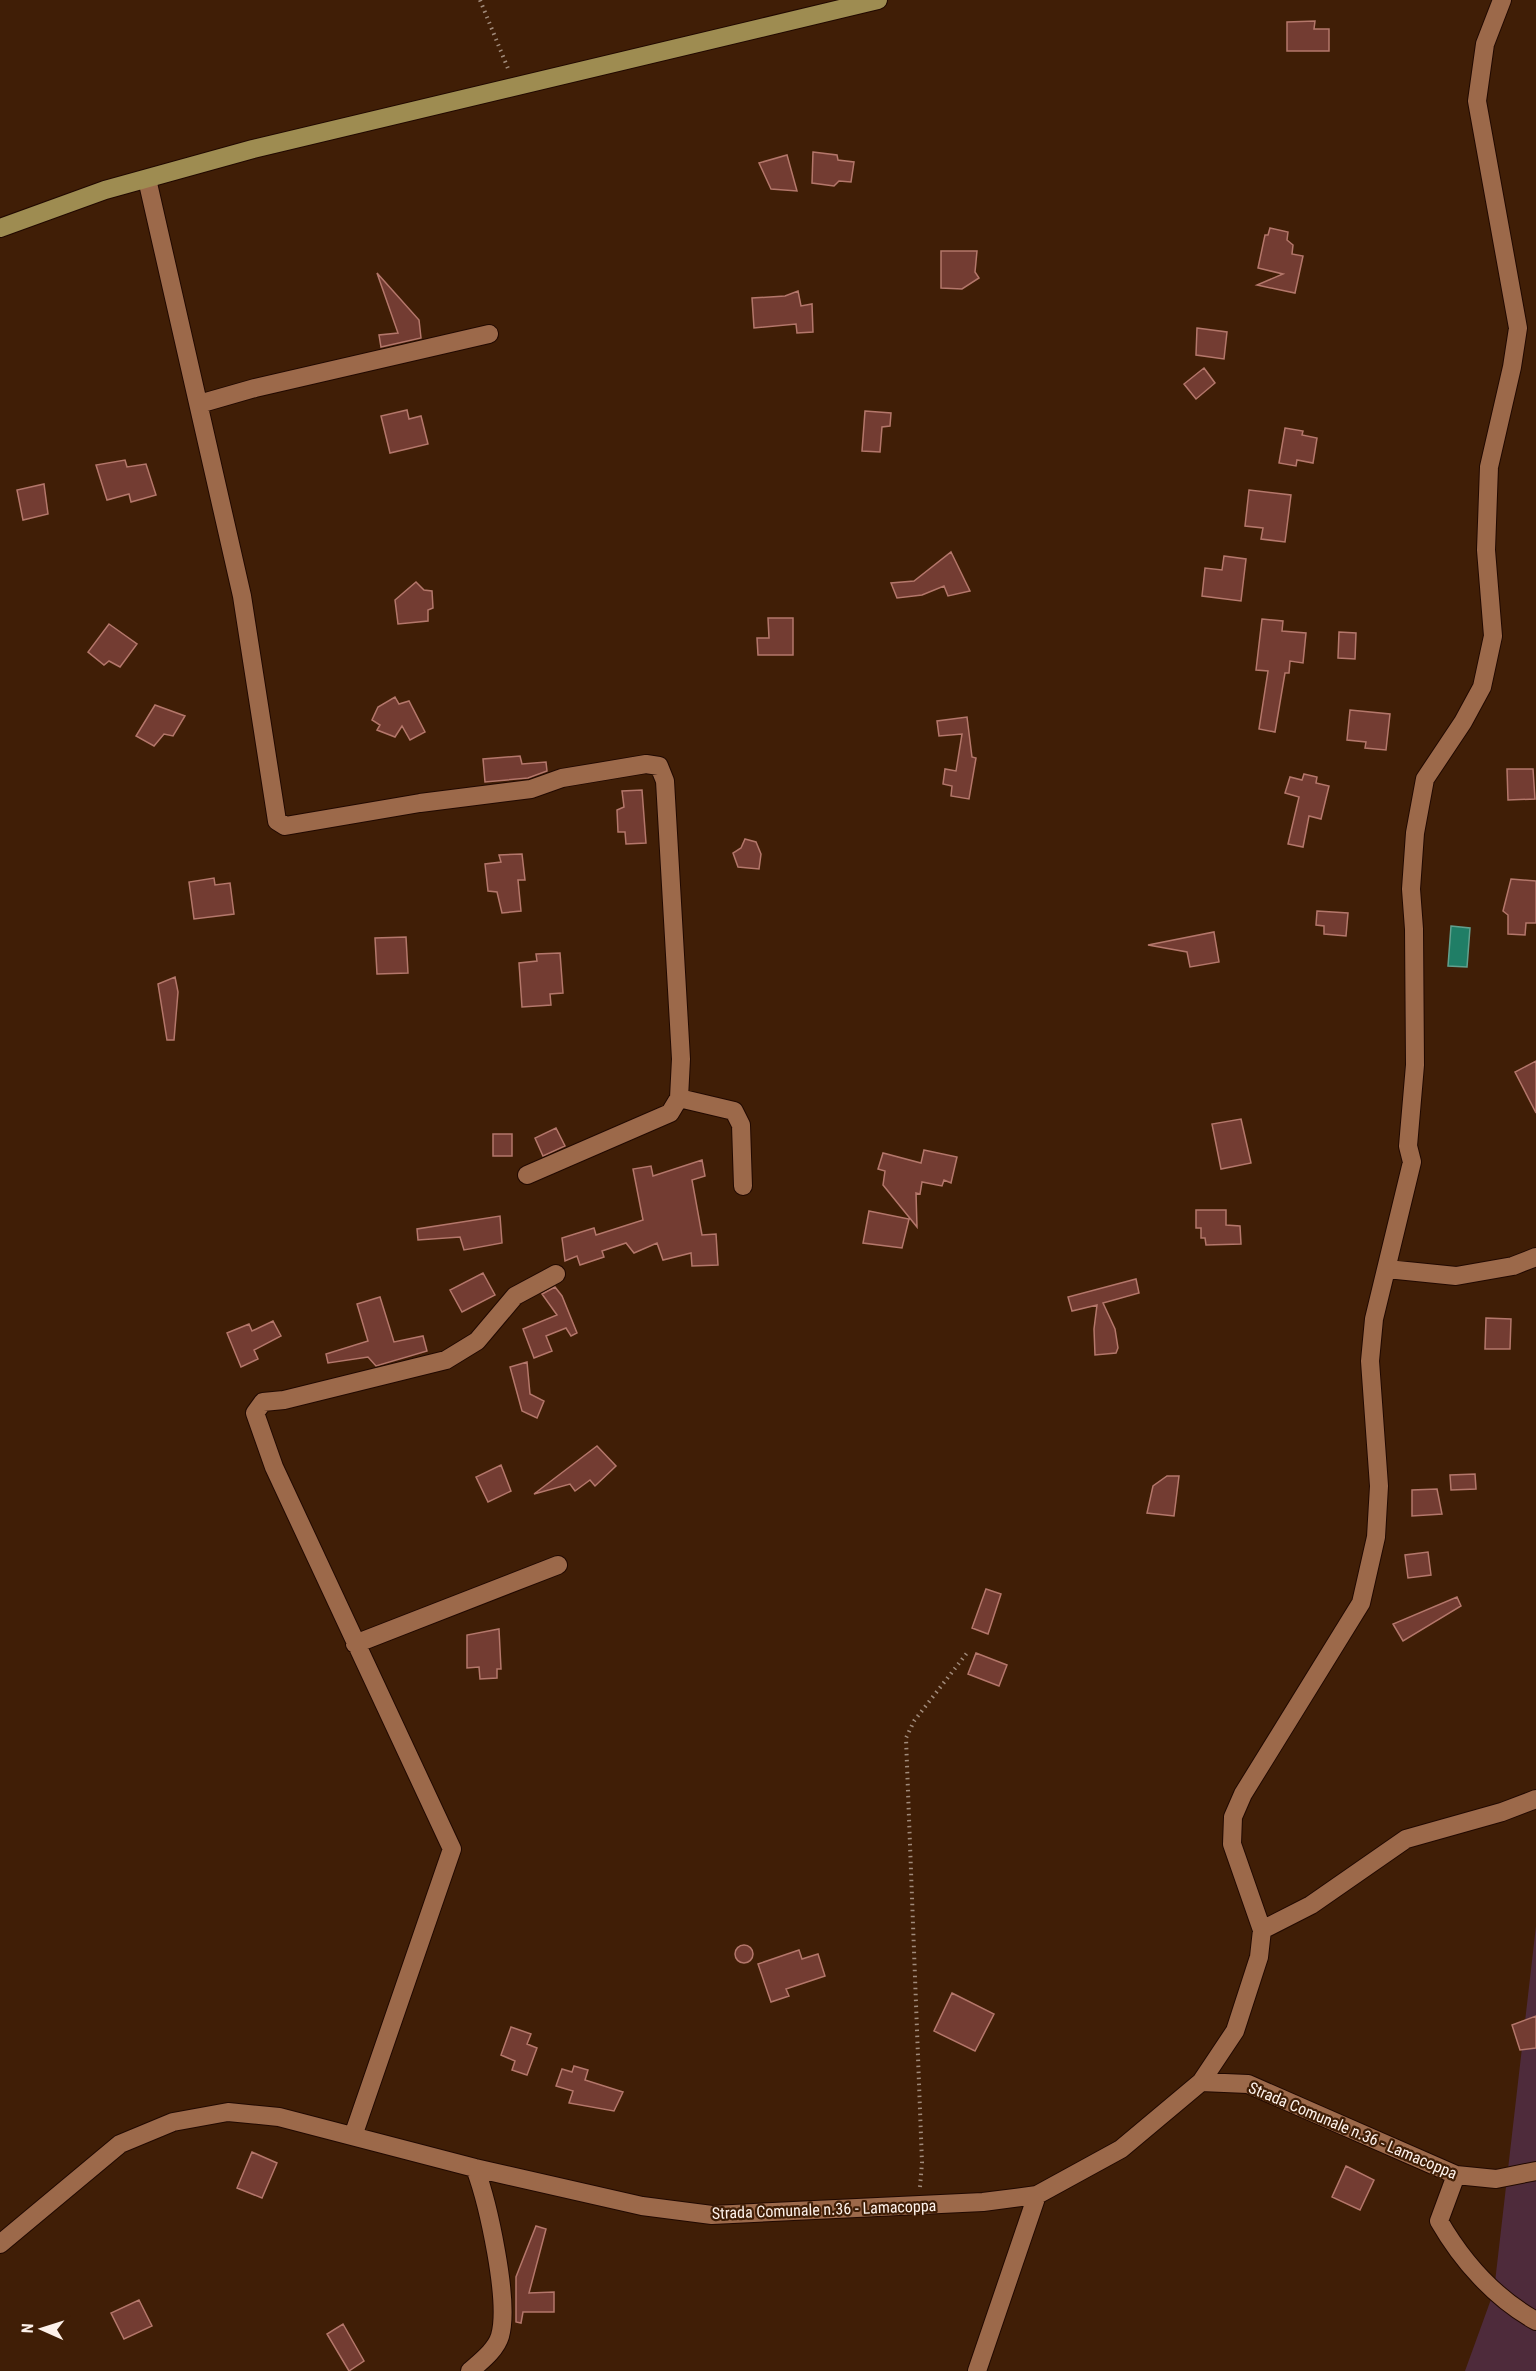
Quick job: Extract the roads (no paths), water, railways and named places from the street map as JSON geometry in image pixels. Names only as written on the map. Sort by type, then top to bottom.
[{"type":"main road","points":[[0,228],[105,190],[254,149],[514,85],[878,0]]},
{"type":"street","points":[[1201,2082],[1235,2031],[1259,1957],[1262,1930],[1232,1844],[1233,1817],[1243,1794],[1361,1603],[1376,1537],[1379,1486],[1370,1362],[1374,1319],[1412,1162],[1408,1146],[1415,1024],[1411,889],[1415,833],[1425,778],[1482,687],[1493,636],[1486,550],[1489,467],[1512,367],[1518,328],[1477,101],[1485,44],[1503,0]]},
{"type":"street","points":[[147,179],[242,596],[277,821],[285,826],[420,803],[531,789],[562,778],[646,764],[659,766],[665,781],[681,1059],[679,1098],[670,1113],[527,1176]]},
{"type":"street","points":[[199,404],[489,334]]},
{"type":"street","points":[[679,1098],[734,1111],[741,1125],[743,1186]]},
{"type":"street","points":[[1387,1269],[1456,1276],[1513,1266],[1536,1257]]},
{"type":"street","points":[[353,2136],[452,1849],[274,1467],[255,1413],[263,1402],[284,1400],[446,1360],[477,1341],[516,1296],[556,1274]]},
{"type":"street","points":[[355,1644],[558,1565]]},
{"type":"street","points":[[1262,1930],[1311,1905],[1406,1839],[1503,1812],[1536,1799]]},
{"type":"street","name":"Strada Comunale n.36 - Lamacoppa","points":[[0,2244],[120,2144],[173,2122],[228,2112],[279,2117],[475,2168],[642,2206],[712,2215],[919,2206],[983,2202],[1037,2195],[1121,2149],[1201,2082],[1248,2084],[1456,2175],[1496,2179],[1536,2171]]},
{"type":"street","points":[[470,2371],[487,2355],[500,2337],[502,2304],[486,2198],[475,2168]]},
{"type":"street","points":[[1456,2175],[1439,2221],[1451,2242],[1494,2291],[1536,2321]]},
{"type":"street","points":[[977,2371],[1037,2195]]},
{"type":"water","points":[[1451,926],[1470,928],[1467,967],[1448,966]]}]
